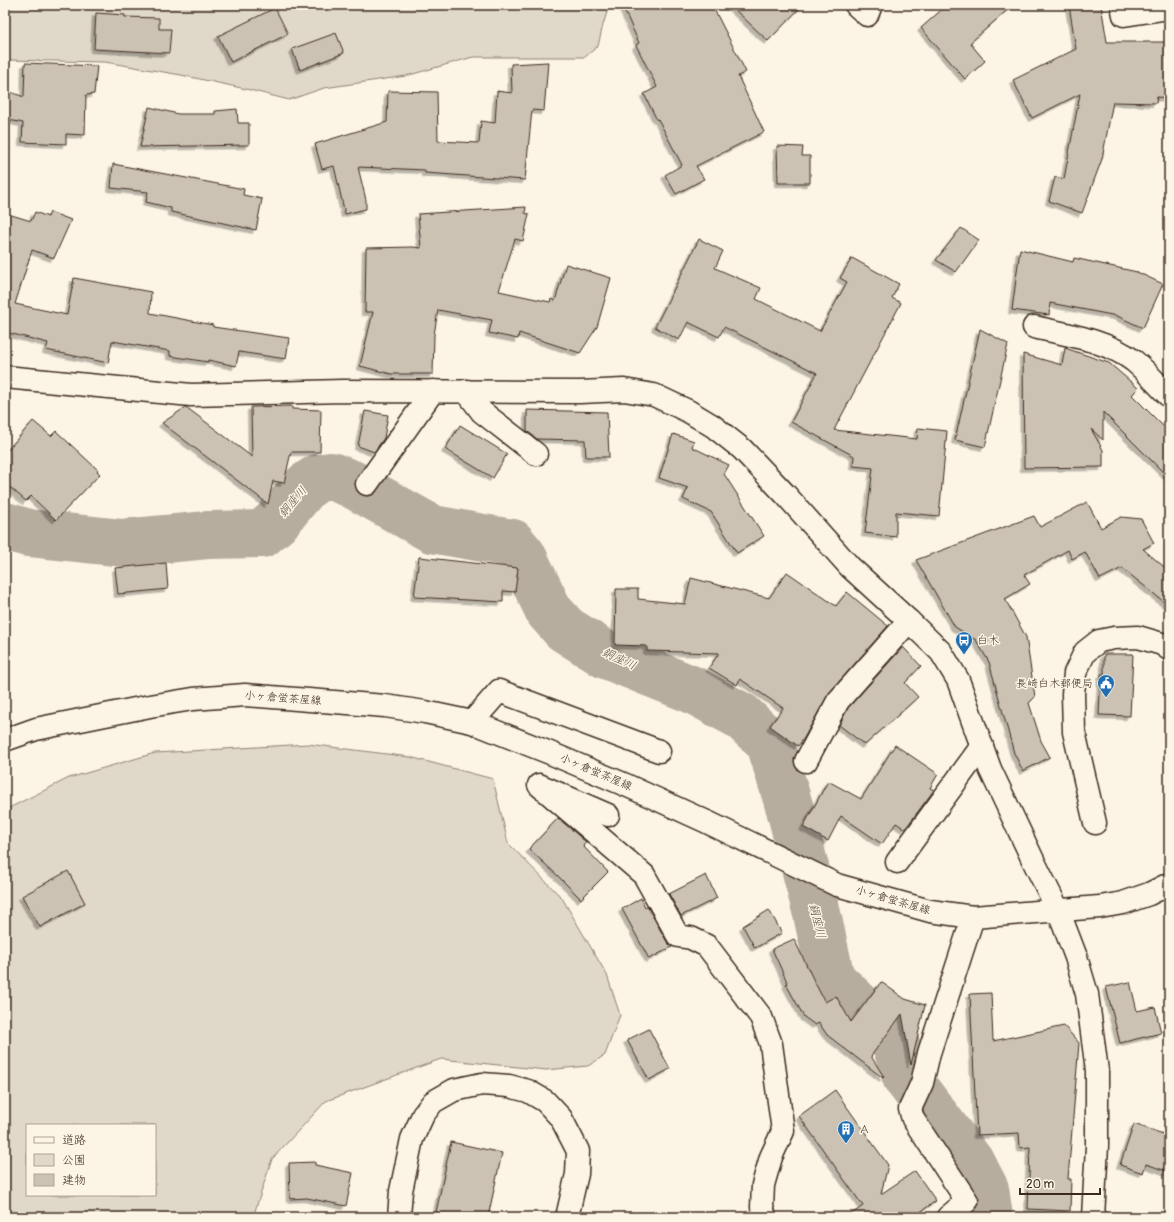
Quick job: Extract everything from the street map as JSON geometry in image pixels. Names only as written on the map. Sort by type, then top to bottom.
[{"type":"street","points":[[856,5],[867,15],[871,5]]},
{"type":"street","points":[[1122,5],[1124,15],[1169,8]]},
{"type":"street","points":[[1034,327],[1108,346],[1134,362],[1169,396]]},
{"type":"street","points":[[5,377],[191,395],[342,391],[580,392],[624,390],[654,395],[688,411],[713,426],[742,449],[791,500],[850,567],[909,620],[941,652],[958,680],[990,769],[1058,910],[1076,957],[1087,994],[1097,1071],[1097,1146],[1093,1217]]},
{"type":"street","points":[[367,484],[433,391]]},
{"type":"street","points":[[466,391],[482,412],[536,454]]},
{"type":"street","points":[[806,761],[838,701],[909,620]]},
{"type":"street","points":[[1095,824],[1074,732],[1073,694],[1075,674],[1085,652],[1099,641],[1138,636],[1162,644],[1169,649]]},
{"type":"street","points":[[472,722],[499,691],[659,752]]},
{"type":"street","name":"小ヶ倉蛍茶屋線","points":[[5,740],[36,729],[193,699],[245,695],[384,706],[425,712],[472,722],[628,786],[707,822],[837,885],[930,911],[973,917],[1100,907],[1123,903],[1149,894],[1169,884]]},
{"type":"street","points":[[896,862],[982,746]]},
{"type":"street","points":[[608,815],[539,785],[644,875],[678,936],[691,938],[707,946],[761,1017],[771,1044],[783,1131],[771,1157],[763,1185],[762,1207],[765,1217]]},
{"type":"street","points":[[948,1217],[969,1209],[913,1119],[910,1110],[922,1083],[929,1053],[973,917]]},
{"type":"street","points":[[399,1217],[401,1191],[412,1139],[423,1115],[434,1102],[454,1090],[482,1084],[509,1086],[528,1091],[545,1101],[561,1118],[578,1151],[577,1174],[568,1217]]},
{"type":"green space","points":[[5,5],[608,5],[608,9],[598,46],[585,57],[473,57],[406,76],[324,88],[289,100],[181,75],[105,62],[5,60]]},
{"type":"green space","points":[[308,744],[410,757],[493,779],[508,843],[562,898],[607,975],[620,1015],[605,1055],[588,1066],[546,1070],[441,1059],[326,1101],[272,1159],[253,1217],[5,1217],[5,810],[69,778],[155,753]]},
{"type":"building","points":[[622,5],[712,5],[746,72],[738,76],[764,132],[696,166],[704,179],[676,194],[665,175],[682,165],[644,94],[657,87],[636,45],[639,43]]},
{"type":"building","points":[[730,5],[803,5],[768,41]]},
{"type":"building","points":[[947,5],[1013,5],[970,43],[985,61],[965,79],[921,28]]},
{"type":"building","points":[[1069,5],[1101,5],[1107,42],[1169,42],[1169,98],[1157,97],[1156,103],[1113,102],[1102,159],[1082,213],[1049,201],[1055,177],[1064,179],[1080,94],[1032,118],[1013,80],[1076,49]]},
{"type":"building","points":[[275,8],[288,34],[231,62],[218,36]]},
{"type":"building","points":[[96,13],[125,15],[125,17],[159,18],[159,29],[171,29],[169,53],[94,49]]},
{"type":"building","points":[[336,33],[344,53],[300,70],[292,49]]},
{"type":"building","points":[[548,62],[544,111],[532,110],[525,180],[425,173],[425,170],[358,167],[366,200],[366,209],[345,214],[334,166],[322,169],[315,144],[387,122],[388,91],[437,92],[438,141],[479,143],[481,121],[495,123],[497,91],[512,93],[511,64]]},
{"type":"building","points":[[25,63],[97,66],[94,94],[86,95],[85,135],[66,134],[66,144],[22,142],[23,123],[5,119],[5,90],[24,97]]},
{"type":"building","points":[[149,107],[178,114],[215,114],[215,111],[237,109],[238,123],[249,123],[249,145],[140,147]]},
{"type":"building","points":[[777,146],[803,147],[802,156],[810,156],[810,183],[778,183]]},
{"type":"building","points":[[113,164],[244,189],[243,195],[262,199],[256,230],[171,212],[171,208],[146,202],[148,192],[111,188]]},
{"type":"building","points":[[526,207],[525,213],[529,214],[523,241],[515,239],[499,291],[550,302],[551,299],[555,301],[566,264],[611,278],[597,327],[580,353],[519,333],[518,339],[489,333],[492,320],[438,310],[434,335],[433,374],[391,374],[360,366],[373,312],[365,312],[366,248],[421,248],[418,214]]},
{"type":"building","points":[[35,212],[48,217],[50,212],[71,220],[54,258],[32,250],[15,304],[67,315],[74,278],[151,292],[150,313],[213,325],[213,327],[289,338],[286,359],[239,352],[236,366],[208,360],[208,362],[170,356],[170,351],[112,341],[108,363],[46,350],[48,343],[5,332],[5,213],[31,221]]},
{"type":"building","points":[[961,228],[979,240],[956,272],[936,260]]},
{"type":"building","points":[[699,239],[723,251],[715,268],[761,288],[756,299],[820,331],[847,282],[840,278],[852,258],[899,284],[892,298],[901,303],[834,430],[917,439],[918,428],[947,431],[939,516],[896,512],[896,537],[865,533],[873,468],[853,466],[854,456],[791,422],[817,373],[724,327],[719,337],[688,322],[679,340],[655,327]]},
{"type":"building","points":[[1020,249],[1073,262],[1074,258],[1137,272],[1163,284],[1143,328],[1117,316],[1050,303],[1049,315],[1012,310]]},
{"type":"building","points":[[980,329],[1008,344],[985,447],[955,440]]},
{"type":"building","points":[[1065,348],[1109,363],[1138,388],[1132,395],[1169,432],[1169,478],[1103,412],[1103,440],[1091,429],[1103,450],[1103,467],[1024,468],[1023,354],[1062,365]]},
{"type":"building","points":[[292,406],[292,409],[321,410],[320,452],[291,452],[284,483],[273,481],[268,504],[162,423],[186,407],[252,457],[251,407]]},
{"type":"building","points":[[527,410],[607,412],[609,457],[586,457],[585,440],[537,439],[527,431]]},
{"type":"building","points":[[365,411],[388,415],[384,438],[374,452],[358,446]]},
{"type":"building","points":[[33,421],[51,436],[56,431],[98,470],[97,471],[100,474],[56,520],[31,496],[26,501],[5,483],[5,453]]},
{"type":"building","points":[[460,425],[507,454],[493,478],[445,449]]},
{"type":"building","points":[[673,434],[694,441],[692,447],[729,465],[724,474],[764,536],[737,553],[711,512],[683,499],[688,488],[659,478]]},
{"type":"building","points":[[1087,502],[1101,528],[1121,517],[1141,519],[1154,543],[1143,549],[1169,571],[1169,606],[1122,568],[1100,579],[1085,552],[1072,559],[1068,550],[1024,575],[1030,584],[1005,599],[1026,637],[1035,697],[1029,703],[1041,741],[1050,757],[1023,771],[1014,753],[989,662],[976,640],[955,627],[916,560],[1034,516],[1040,527]]},
{"type":"building","points":[[419,557],[518,568],[515,592],[503,591],[503,602],[414,597]]},
{"type":"building","points":[[166,563],[168,589],[118,594],[115,568]]},
{"type":"building","points":[[787,572],[836,606],[847,592],[888,626],[829,693],[798,746],[770,726],[783,708],[740,679],[737,685],[709,668],[719,653],[647,651],[647,646],[615,645],[616,589],[638,589],[638,599],[685,604],[691,578],[769,598]]},
{"type":"building","points":[[903,647],[921,666],[905,683],[918,697],[865,745],[839,725],[848,708]]},
{"type":"building","points":[[1104,654],[1133,654],[1130,716],[1099,715],[1101,674],[1104,674]]},
{"type":"building","points":[[895,745],[938,774],[930,788],[934,790],[905,829],[896,823],[882,844],[841,816],[828,841],[803,827],[828,781],[861,799]]},
{"type":"building","points":[[558,818],[586,842],[583,846],[608,872],[581,899],[529,849]]},
{"type":"building","points":[[68,871],[85,903],[40,927],[22,896]]},
{"type":"building","points":[[706,875],[717,898],[681,916],[669,894]]},
{"type":"building","points":[[641,898],[667,942],[672,947],[649,959],[622,909]]},
{"type":"building","points":[[769,910],[782,933],[755,948],[743,926]]},
{"type":"building","points":[[794,939],[825,1002],[836,996],[851,1022],[881,982],[905,999],[925,1005],[911,1065],[902,1014],[871,1056],[884,1077],[883,1078],[827,1035],[819,1023],[815,1025],[804,1017],[786,984],[788,984],[772,949]]},
{"type":"building","points":[[1130,982],[1137,1011],[1155,1007],[1161,1033],[1120,1043],[1106,987]]},
{"type":"building","points":[[991,993],[993,1041],[1064,1026],[1079,1043],[1068,1179],[1071,1179],[1070,1211],[1028,1209],[1030,1147],[1020,1148],[1019,1133],[977,1135],[970,994]]},
{"type":"building","points":[[649,1029],[670,1069],[649,1080],[627,1040]]},
{"type":"building","name":"Ａ","points":[[835,1090],[888,1165],[881,1194],[915,1171],[936,1201],[913,1217],[847,1217],[863,1206],[799,1116]]},
{"type":"building","points":[[1134,1124],[1169,1136],[1169,1172],[1146,1164],[1143,1173],[1120,1165]]},
{"type":"building","points":[[451,1142],[502,1153],[488,1217],[435,1217]]},
{"type":"building","points":[[315,1162],[315,1165],[353,1173],[346,1206],[307,1198],[290,1199],[289,1163]]},
{"type":"waterway","name":"銅座川","points":[[5,526],[28,533],[123,543],[208,535],[262,534],[275,523],[306,486],[318,478],[331,476],[352,484],[432,529],[512,543],[522,555],[549,611],[565,629],[606,655],[693,690],[741,716],[770,743],[790,809],[817,914],[831,979],[895,1041],[906,1077],[973,1166],[985,1189],[989,1217]]},
{"type":"place","name":"白木","points":[[964,655]]},
{"type":"place","name":"長崎白木郵便局","points":[[1106,698]]},
{"type":"place","name":"Ａ","points":[[846,1144]]}]
